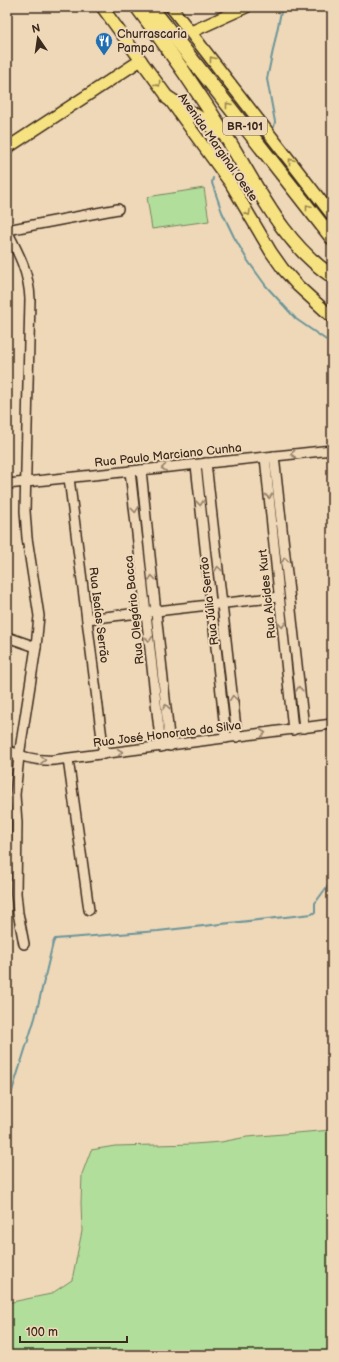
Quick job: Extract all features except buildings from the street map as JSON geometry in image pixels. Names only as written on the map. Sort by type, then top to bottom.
[{"type":"highway","name":"BR-101","points":[[137,7],[172,55],[226,135],[272,214],[292,240],[314,263],[332,276]]},
{"type":"highway","name":"BR-101","points":[[151,7],[332,238]]},
{"type":"highway","points":[[168,98],[226,135]]},
{"type":"main road","name":"Avenida Marginal Oeste","points":[[102,7],[231,184],[270,252],[282,269],[298,286],[332,316]]},
{"type":"main road","points":[[171,7],[332,215]]},
{"type":"main road","points":[[191,32],[246,7]]},
{"type":"main road","points":[[7,148],[141,60]]},
{"type":"street","points":[[24,944],[16,893],[17,823],[11,795],[36,647],[39,610],[27,538],[25,511],[30,299],[29,284],[25,267],[7,230],[118,209]]},
{"type":"street","name":"Rua Paulo Marciano Cunha","points":[[7,484],[332,450]]},
{"type":"street","name":"Rua Alcides Kurt","points":[[270,456],[289,590],[304,728]]},
{"type":"street","name":"Rua Alcides Kurt","points":[[270,456],[279,594],[293,730]]},
{"type":"street","name":"Rua Júlia Serrão","points":[[206,463],[237,737]]},
{"type":"street","name":"Rua Júlia Serrão","points":[[196,465],[226,738]]},
{"type":"street","name":"Rua Olegário Bacca","points":[[141,470],[170,746]]},
{"type":"street","name":"Rua Olegário Bacca","points":[[130,471],[161,747]]},
{"type":"street","name":"Rua Isaías Serrão","points":[[69,478],[104,754]]},
{"type":"street","points":[[87,619],[211,605],[279,594],[289,590]]},
{"type":"street","points":[[7,637],[36,647]]},
{"type":"street","points":[[218,666],[229,665]]},
{"type":"street","name":"Rua José Honorato da Silva","points":[[7,750],[18,756],[43,760],[68,759],[332,724]]},
{"type":"street","points":[[68,759],[89,910]]},
{"type":"green space","points":[[204,188],[209,221],[152,229],[147,197]]},
{"type":"green space","points":[[332,1130],[332,1355],[7,1355],[7,1303],[51,1294],[72,1280],[82,1231],[82,1174],[91,1150],[115,1146],[221,1142],[247,1137]]},
{"type":"waterway","points":[[274,127],[275,122],[267,79],[282,7]]},
{"type":"waterway","points":[[213,178],[212,183],[222,212],[248,261],[266,286],[296,319],[332,344]]},
{"type":"waterway","points":[[7,1107],[35,1018],[55,939],[158,931],[312,914],[315,912],[315,903],[332,880]]},
{"type":"place","name":"Churrascaria Pampa","points":[[104,56]]}]
